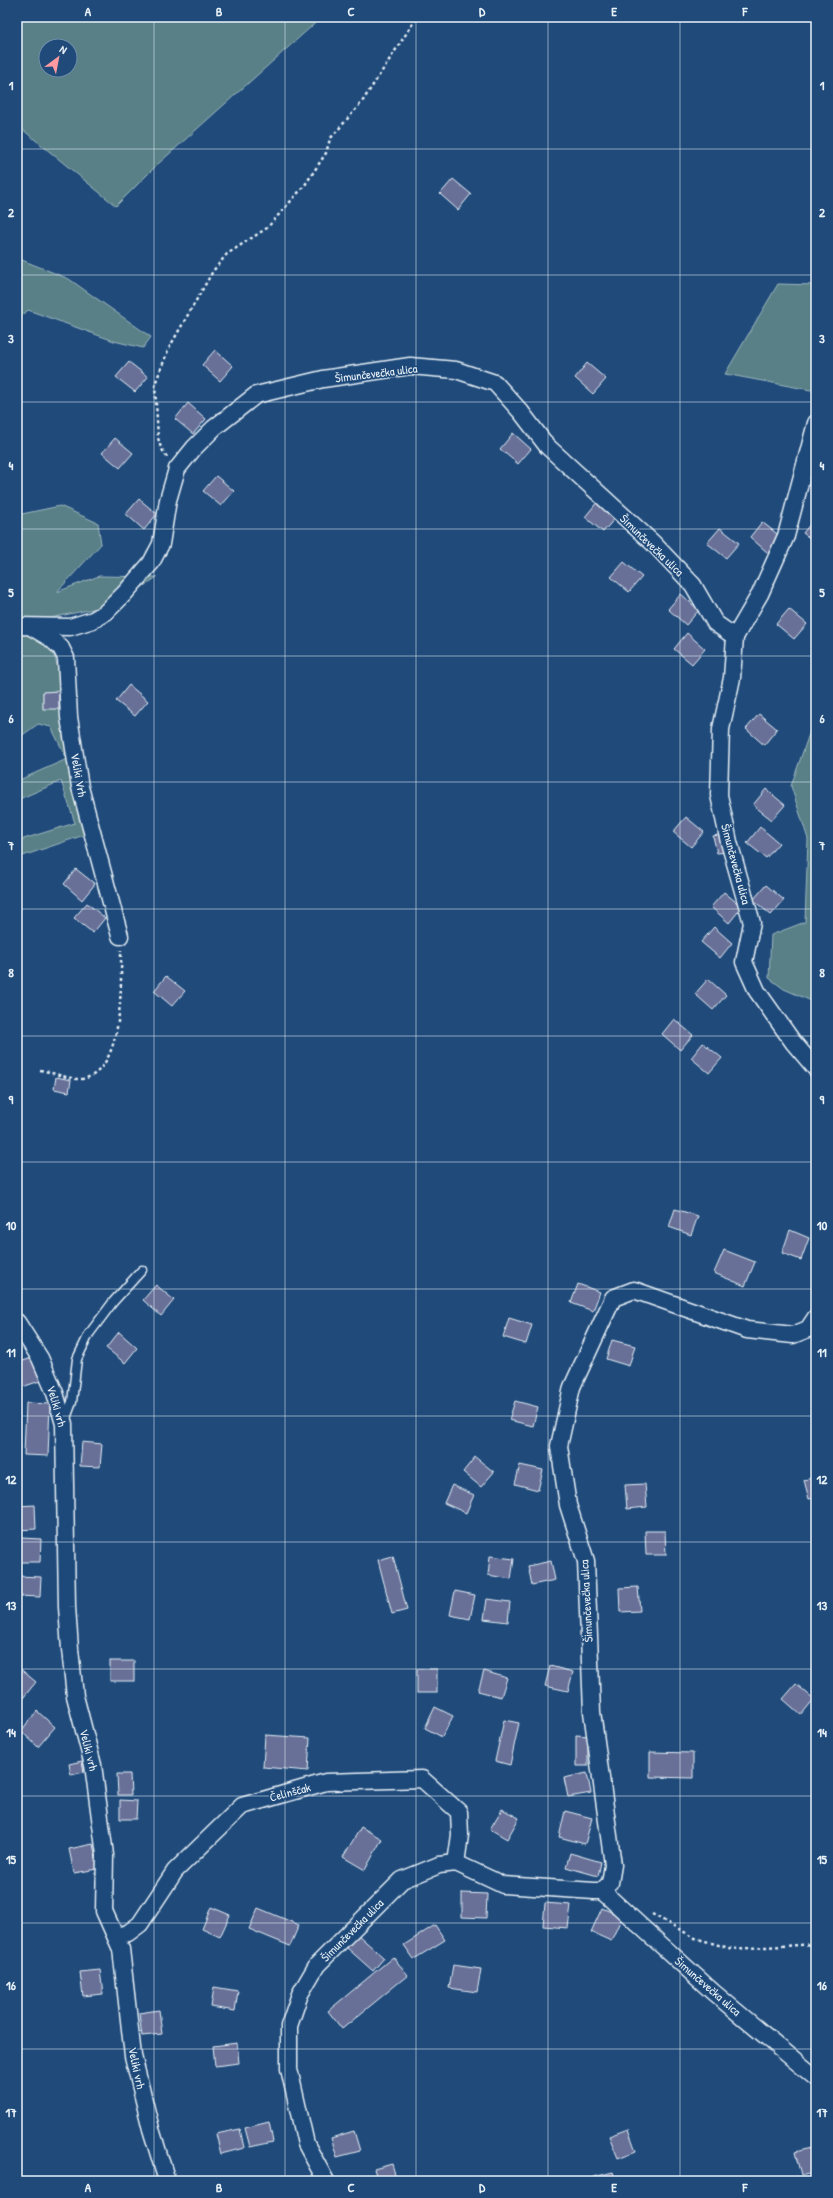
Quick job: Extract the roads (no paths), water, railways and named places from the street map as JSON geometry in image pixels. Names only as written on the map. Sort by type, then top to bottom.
[{"type":"street","name":"Šimunčevečka ulica","points":[[24,627],[70,627],[93,620],[106,612],[138,581],[161,544],[168,500],[177,469],[194,448],[214,428],[256,395],[323,379],[410,366],[456,370],[495,384],[521,412],[547,446],[653,543],[693,585],[715,623],[735,637]]},
{"type":"street","name":"Šimunčevečka ulica","points":[[816,423],[786,536],[760,594],[735,637],[732,678],[721,729],[719,795],[729,842],[752,923],[744,962],[757,991],[793,1042],[816,1068]]},
{"type":"street","name":"Veliki Vrh","points":[[24,627],[50,638],[61,648],[66,658],[69,717],[80,787],[120,936]]},
{"type":"street","name":"Šimunčevečka ulica","points":[[816,1317],[808,1329],[793,1335],[746,1330],[634,1290],[613,1298],[572,1387],[559,1446],[568,1505],[586,1561],[592,1712],[613,1865],[610,1883],[602,1890],[713,1992],[816,2078]]},
{"type":"street","name":"Veliki vrh","points":[[17,1322],[40,1358],[55,1393],[64,1424],[67,1607],[75,1696],[93,1765],[105,1855],[104,1911],[121,1949],[133,2056],[151,2129],[167,2181]]},
{"type":"street","name":"Čelinščak","points":[[116,1936],[128,1933],[140,1924],[175,1871],[242,1806],[326,1782],[422,1779],[459,1812],[460,1835],[456,1863]]},
{"type":"street","name":"Šimunčevečka ulica","points":[[326,2181],[306,2144],[288,2069],[289,2026],[300,1994],[317,1965],[402,1880],[439,1865],[456,1863]]},
{"type":"street","points":[[456,1863],[502,1885],[602,1890]]},
{"type":"lane","points":[[64,1424],[72,1402],[77,1358],[90,1334],[113,1302],[142,1270]]}]
